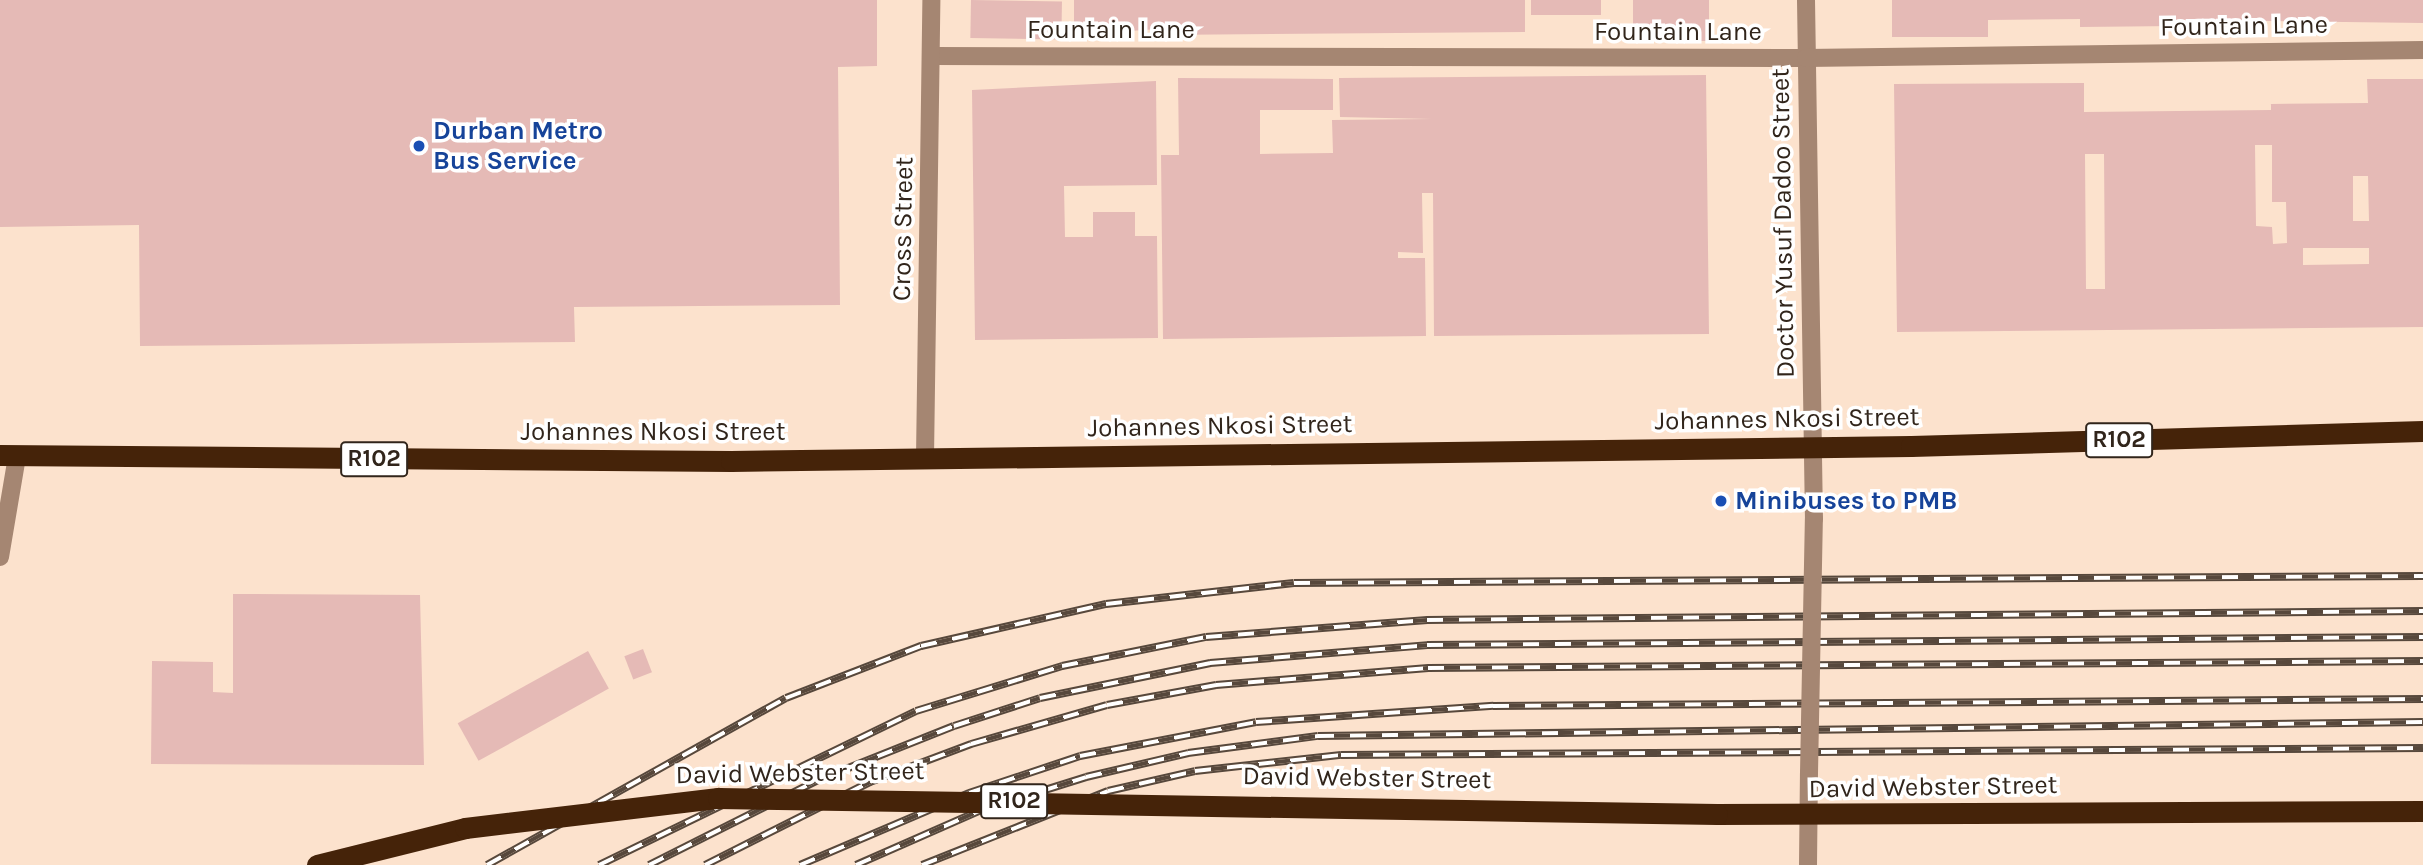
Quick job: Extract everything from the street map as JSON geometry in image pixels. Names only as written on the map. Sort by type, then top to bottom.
[{"type":"highway","name":"Johannes Nkosi Street","points":[[9,456],[925,458],[1814,447],[2423,431]]},
{"type":"highway","name":"David Webster Street","points":[[317,865],[465,828],[718,798],[1808,816],[2423,811]]},
{"type":"street","name":"Cross Street","points":[[925,458],[931,0]]},
{"type":"street","name":"Doctor Yusuf Dadoo Street","points":[[1805,0],[1814,447],[1808,865]]},
{"type":"street","name":"Fountain Lane","points":[[932,56],[1806,58],[2423,50]]},
{"type":"street","points":[[0,556],[9,456]]},
{"type":"building","name":"Durban Metro Bus Service","points":[[0,0],[877,0],[877,66],[838,67],[840,305],[574,307],[575,342],[140,346],[139,225],[0,227]]},
{"type":"building","points":[[971,0],[1062,2],[1061,40],[970,38]]},
{"type":"building","points":[[1074,0],[1525,0],[1525,32],[1158,35],[1158,29],[1074,35]]},
{"type":"building","points":[[1531,0],[1601,0],[1601,15],[1531,15]]},
{"type":"building","points":[[1633,0],[1709,0],[1709,41],[1633,41]]},
{"type":"building","points":[[1892,0],[2423,0],[2423,23],[2175,20],[2175,26],[2080,27],[2080,19],[1988,20],[1988,37],[1892,37]]},
{"type":"building","points":[[1706,75],[1709,334],[1434,336],[1433,193],[1422,193],[1423,253],[1398,252],[1398,258],[1425,258],[1426,336],[1163,339],[1161,155],[1179,155],[1178,78],[1333,79],[1333,110],[1260,110],[1260,154],[1333,153],[1332,120],[1432,119],[1340,117],[1339,78]]},
{"type":"building","points":[[2367,79],[2423,79],[2423,327],[1897,332],[1894,84],[2084,83],[2084,112],[2271,110],[2271,104],[2368,103]],"holes":[[[2255,145],[2272,145],[2272,202],[2286,202],[2287,243],[2273,244],[2272,227],[2256,226]],[[2085,154],[2104,154],[2105,289],[2086,289]],[[2353,176],[2368,176],[2369,221],[2353,221]],[[2303,248],[2369,248],[2369,264],[2303,265]]]},
{"type":"building","points":[[1156,81],[1157,185],[1064,186],[1065,237],[1093,237],[1093,212],[1135,212],[1135,236],[1157,236],[1158,338],[975,340],[972,90]]},
{"type":"building","points":[[233,594],[420,595],[424,765],[151,764],[152,661],[213,662],[213,692],[233,693]]},
{"type":"building","points":[[643,649],[652,672],[633,680],[624,656]]},
{"type":"building","points":[[588,651],[609,689],[479,761],[458,723]]},
{"type":"railway","points":[[487,865],[786,698],[921,646],[1106,604],[1294,583],[2423,576]]},
{"type":"railway","points":[[599,865],[916,711],[1062,666],[1206,637],[1427,620],[2423,611]]},
{"type":"railway","points":[[649,865],[818,780],[954,726],[1040,698],[1210,663],[1427,645],[2423,637]]},
{"type":"railway","points":[[705,865],[870,782],[971,744],[1107,705],[1216,685],[1428,668],[2423,661]]},
{"type":"railway","points":[[800,865],[969,793],[1080,756],[1256,722],[1493,706],[2423,699]]},
{"type":"railway","points":[[856,865],[981,810],[1086,777],[1188,753],[1318,736],[2423,722]]},
{"type":"railway","points":[[922,865],[1108,791],[1195,771],[1341,755],[2423,748]]},
{"type":"place","name":"Durban Metro Bus Service","points":[[419,146]]},
{"type":"place","name":"Minibuses to PMB","points":[[1721,501]]}]
